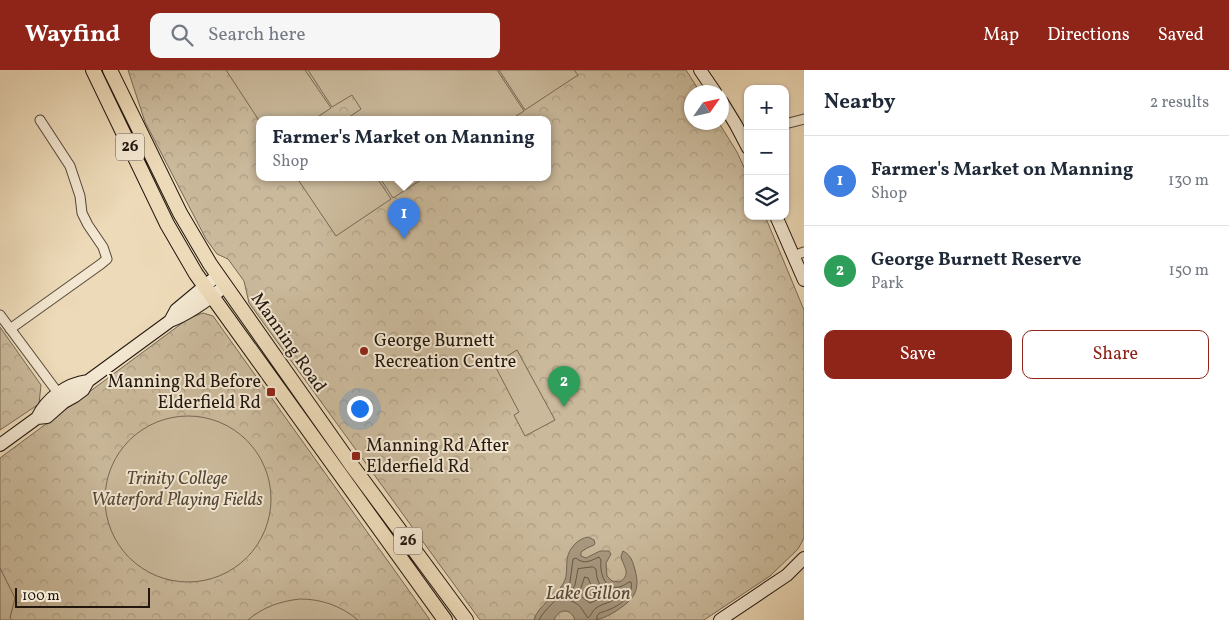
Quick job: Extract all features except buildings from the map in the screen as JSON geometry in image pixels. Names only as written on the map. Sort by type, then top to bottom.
[{"type":"main road","name":"Manning Road","points":[[93,70],[167,224],[186,257],[208,291],[445,620]]},
{"type":"main road","name":"Manning Road","points":[[110,70],[180,213],[221,281],[350,463],[466,620]]},
{"type":"street","points":[[700,70],[710,85]]},
{"type":"street","points":[[729,113],[744,138]]},
{"type":"street","points":[[789,123],[804,119]]},
{"type":"street","points":[[10,329],[107,259],[103,247],[82,213],[80,196],[70,166],[40,120]]},
{"type":"street","points":[[778,220],[799,254],[804,280]]},
{"type":"street","points":[[0,444],[38,418],[47,416],[61,397],[75,396],[83,390],[88,381],[170,321],[176,310],[221,281]]},
{"type":"street","points":[[0,315],[61,397]]},
{"type":"street","points":[[720,620],[787,574],[804,558]]},
{"type":"green space","points":[[128,70],[686,70],[696,85],[684,85],[684,130],[723,130],[744,167],[744,220],[767,220],[804,310],[804,538],[798,549],[770,576],[704,620],[480,620],[249,303],[244,281],[228,259],[217,254],[206,239],[145,122]]},
{"type":"green space","points":[[226,70],[305,70],[331,108],[319,116],[256,116]]},
{"type":"green space","points":[[308,70],[497,70],[524,111],[516,116],[351,116],[361,109],[352,95],[332,107]]},
{"type":"green space","points":[[499,70],[574,70],[578,75],[525,110]]},
{"type":"green space","points":[[299,181],[379,181],[391,199],[336,236]]},
{"type":"green space","points":[[382,181],[419,181],[393,198]]},
{"type":"green space","name":"Trinity College Waterford Playing Fields","points":[[203,313],[213,316],[430,620],[0,620],[0,458],[189,318]]},
{"type":"green space","points":[[0,327],[41,385],[39,404],[0,430]]},
{"type":"green space","points":[[517,350],[555,420],[525,436],[514,415],[519,412],[494,364]]},
{"type":"green space","points":[[196,416],[212,419],[227,425],[247,440],[265,467],[270,483],[270,515],[265,531],[247,558],[227,573],[212,579],[180,582],[164,579],[149,573],[124,552],[114,538],[108,523],[105,491],[108,475],[114,460],[135,435],[149,425],[164,419]]},
{"type":"green space","points":[[0,568],[15,598],[10,618],[12,620],[0,620]]},
{"type":"green space","points":[[300,599],[316,600],[331,604],[358,620],[248,620],[272,605]]},
{"type":"water","name":"Lake Gillon","points":[[588,537],[594,540],[595,543],[581,552],[581,556],[586,558],[600,551],[609,551],[611,554],[606,563],[607,576],[612,581],[620,582],[626,576],[621,556],[623,551],[630,557],[637,577],[636,589],[631,599],[609,615],[595,620],[575,620],[571,613],[565,611],[559,613],[554,620],[534,620],[543,605],[563,584],[568,554],[571,549],[578,541]]},
{"type":"place","name":"Farmer's Market on Manning","points":[[404,239]]},
{"type":"place","name":"George Burnett Recreation Centre","points":[[364,351]]},
{"type":"place","name":"Manning Rd Before Elderfield Rd","points":[[271,392]]},
{"type":"place","name":"George Burnett Reserve","points":[[564,407]]},
{"type":"place","name":"Manning Rd After Elderfield Rd","points":[[356,456]]}]
